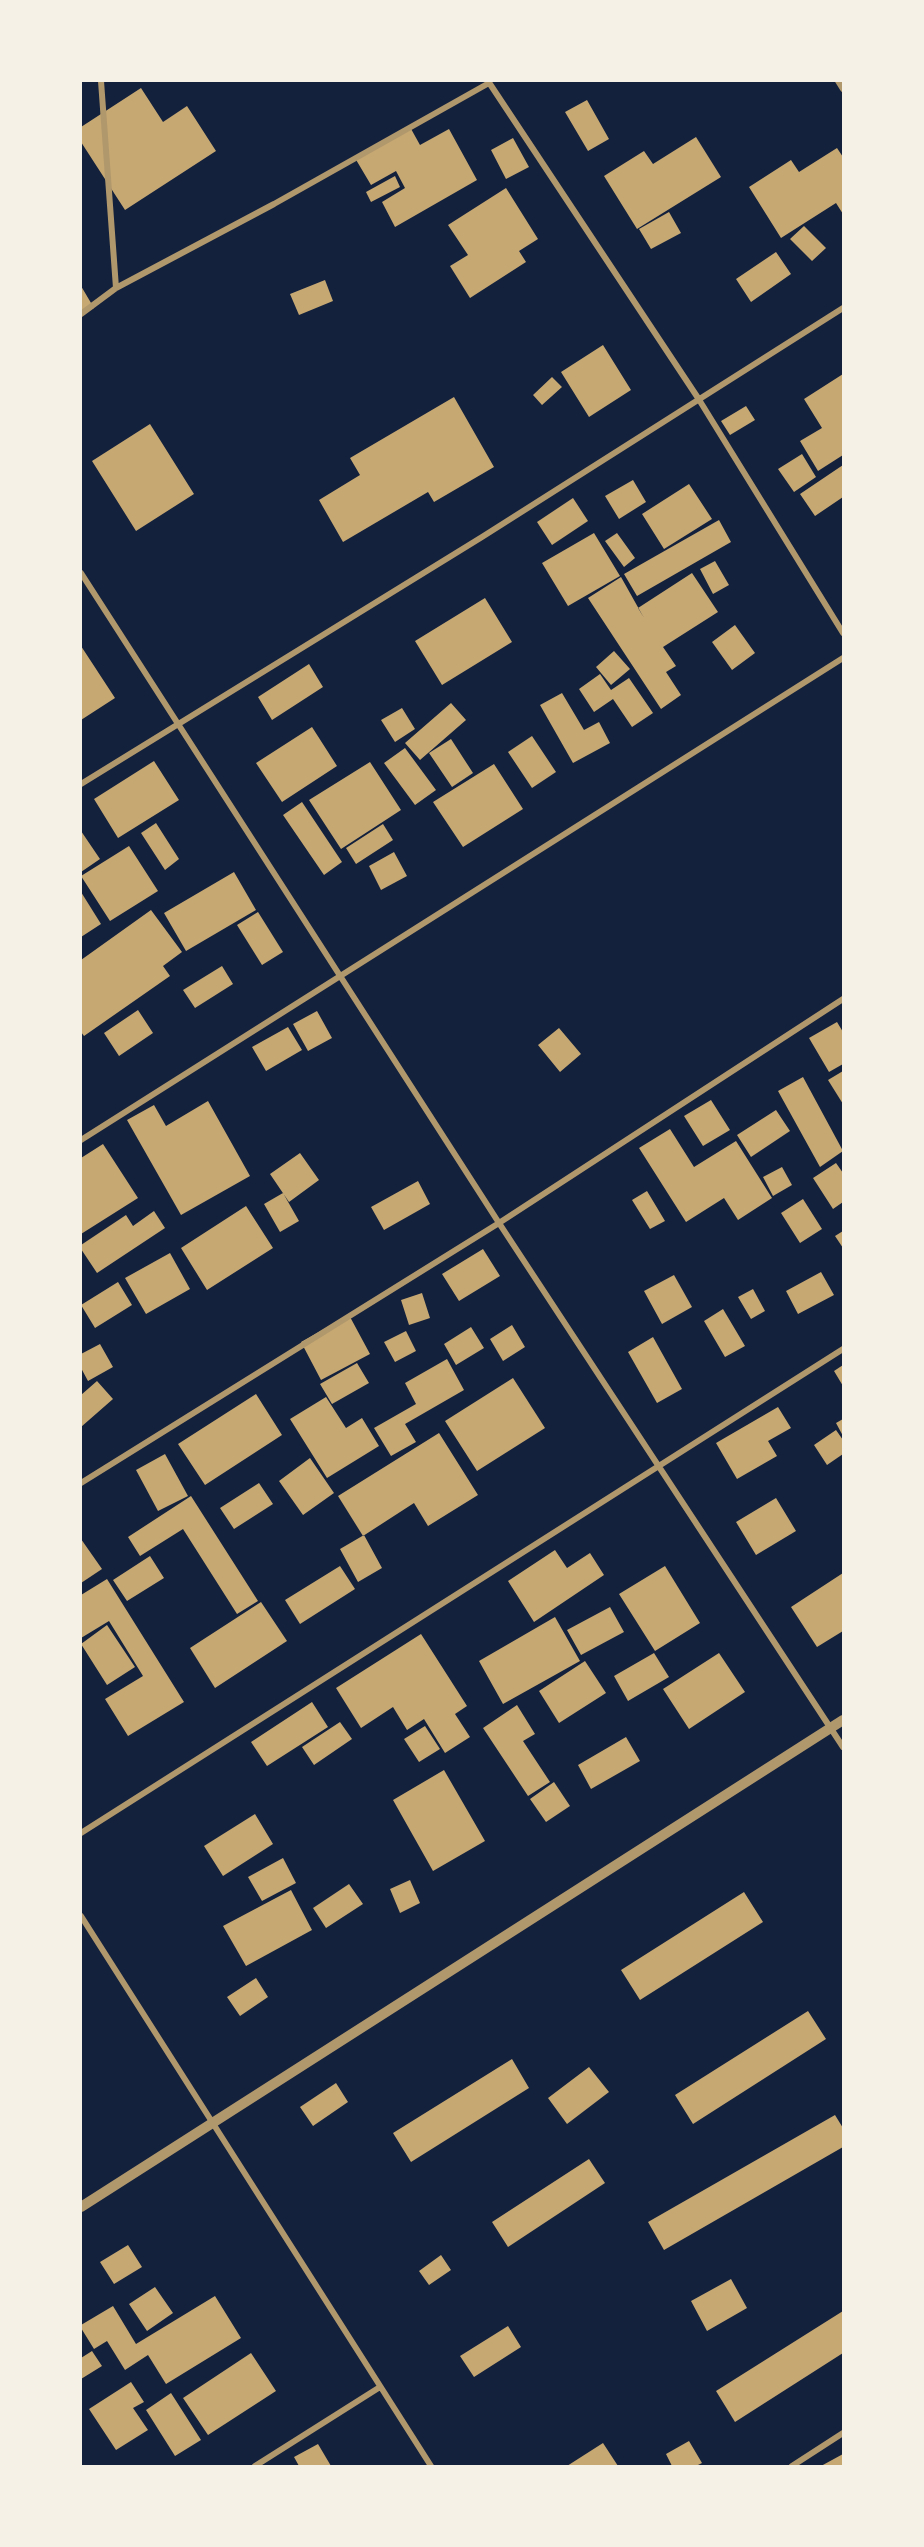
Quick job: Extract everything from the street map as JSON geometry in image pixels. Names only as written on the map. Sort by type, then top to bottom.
[{"type":"street","points":[[101,81],[116,288]]},
{"type":"street","points":[[838,81],[843,89]]},
{"type":"street","points":[[81,314],[116,288],[274,204],[489,82],[698,398],[843,633]]},
{"type":"street","points":[[81,784],[178,722],[482,537],[843,308]]},
{"type":"street","points":[[81,573],[499,1223],[843,1747]]},
{"type":"street","points":[[81,1140],[843,658]]},
{"type":"street","points":[[81,1483],[499,1223],[843,999]]},
{"type":"street","points":[[81,1833],[843,1349]]},
{"type":"street","points":[[81,2207],[843,1720]]},
{"type":"street","points":[[81,1916],[431,2466]]},
{"type":"street","points":[[255,2466],[380,2387]]},
{"type":"street","points":[[792,2466],[843,2433]]},
{"type":"building","points":[[141,88],[163,122],[187,106],[216,151],[125,210],[81,142],[81,127]]},
{"type":"building","points":[[587,100],[609,139],[588,151],[565,112]]},
{"type":"building","points":[[410,127],[420,145],[449,129],[477,180],[395,227],[382,202],[405,188],[396,171],[371,185],[355,158]]},
{"type":"building","points":[[696,137],[721,177],[637,229],[604,176],[644,151],[653,164]]},
{"type":"building","points":[[513,138],[529,167],[506,179],[491,150]]},
{"type":"building","points":[[837,148],[843,157],[843,214],[836,203],[781,238],[749,187],[791,160],[799,172]]},
{"type":"building","points":[[395,176],[400,187],[371,202],[366,192]]},
{"type":"building","points":[[506,188],[538,239],[519,251],[526,262],[470,298],[450,266],[468,255],[448,225]]},
{"type":"building","points":[[669,212],[681,233],[651,249],[639,229]]},
{"type":"building","points":[[804,226],[826,248],[812,261],[790,239]]},
{"type":"building","points":[[776,252],[791,274],[751,302],[736,279]]},
{"type":"building","points":[[325,280],[333,301],[299,315],[290,294]]},
{"type":"building","points":[[81,286],[94,308],[81,316]]},
{"type":"building","points":[[603,345],[631,390],[589,417],[561,372]]},
{"type":"building","points":[[843,374],[843,455],[818,471],[800,441],[822,428],[804,399]]},
{"type":"building","points":[[552,377],[562,387],[542,405],[533,395]]},
{"type":"building","points":[[454,397],[494,467],[434,502],[428,492],[343,542],[319,500],[360,475],[350,458]]},
{"type":"building","points":[[746,406],[755,420],[730,435],[721,421]]},
{"type":"building","points":[[150,424],[194,494],[136,531],[92,461]]},
{"type":"building","points":[[802,454],[816,477],[794,492],[778,469]]},
{"type":"building","points":[[843,465],[843,497],[815,516],[800,494]]},
{"type":"building","points":[[633,480],[646,502],[619,519],[605,496]]},
{"type":"building","points":[[689,484],[712,519],[664,549],[642,514]]},
{"type":"building","points":[[573,498],[588,521],[552,545],[537,522]]},
{"type":"building","points":[[719,520],[731,542],[637,596],[624,574]]},
{"type":"building","points":[[594,533],[620,576],[568,606],[542,563]]},
{"type":"building","points":[[617,533],[635,558],[624,567],[605,541]]},
{"type":"building","points":[[715,561],[729,585],[713,594],[700,569]]},
{"type":"building","points":[[692,573],[718,612],[663,647],[676,666],[666,672],[681,695],[661,709],[588,598],[621,577],[638,608]]},
{"type":"building","points":[[485,598],[512,642],[442,685],[415,641]]},
{"type":"building","points":[[735,625],[755,653],[732,670],[712,642]]},
{"type":"building","points":[[81,646],[115,698],[81,720]]},
{"type":"building","points":[[614,651],[630,669],[611,685],[596,667]]},
{"type":"building","points":[[309,664],[323,687],[272,720],[258,697]]},
{"type":"building","points":[[600,674],[611,690],[629,678],[653,713],[632,727],[613,699],[594,712],[579,689]]},
{"type":"building","points":[[562,693],[584,730],[599,722],[610,743],[573,763],[540,705]]},
{"type":"building","points":[[451,703],[466,720],[420,760],[405,743]]},
{"type":"building","points":[[402,708],[415,729],[395,742],[381,720]]},
{"type":"building","points":[[312,727],[337,766],[282,802],[256,763]]},
{"type":"building","points":[[532,736],[556,772],[532,788],[508,752]]},
{"type":"building","points":[[451,739],[473,773],[452,787],[429,753]]},
{"type":"building","points":[[405,748],[436,790],[415,805],[384,763]]},
{"type":"building","points":[[154,761],[179,800],[118,838],[94,799]]},
{"type":"building","points":[[370,762],[401,810],[341,849],[309,800]]},
{"type":"building","points":[[494,764],[523,809],[463,847],[433,802]]},
{"type":"building","points":[[302,802],[342,862],[324,875],[283,815]]},
{"type":"building","points":[[156,823],[179,859],[165,870],[141,833]]},
{"type":"building","points":[[383,824],[393,840],[356,864],[346,848]]},
{"type":"building","points":[[81,831],[100,859],[81,872]]},
{"type":"building","points":[[129,846],[158,891],[110,921],[81,876]]},
{"type":"building","points":[[394,852],[407,876],[381,890],[369,866]]},
{"type":"building","points":[[234,872],[256,910],[186,951],[164,913]]},
{"type":"building","points":[[81,892],[101,924],[81,937]]},
{"type":"building","points":[[151,910],[182,952],[163,966],[170,976],[84,1036],[81,1032],[81,960]]},
{"type":"building","points":[[258,912],[283,952],[262,965],[237,925]]},
{"type":"building","points":[[222,966],[233,984],[195,1008],[183,990]]},
{"type":"building","points":[[138,1010],[153,1033],[119,1056],[104,1033]]},
{"type":"building","points":[[317,1011],[332,1038],[308,1051],[293,1024]]},
{"type":"building","points":[[837,1022],[843,1032],[843,1064],[829,1072],[809,1038]]},
{"type":"building","points":[[288,1027],[302,1050],[266,1071],[252,1047]]},
{"type":"building","points":[[559,1028],[581,1054],[560,1072],[538,1045]]},
{"type":"building","points":[[843,1071],[843,1104],[828,1080]]},
{"type":"building","points":[[803,1077],[843,1151],[820,1167],[778,1091]]},
{"type":"building","points":[[711,1100],[730,1130],[703,1146],[684,1116]]},
{"type":"building","points":[[208,1101],[250,1176],[181,1215],[127,1120],[154,1105],[166,1126]]},
{"type":"building","points":[[776,1110],[790,1131],[751,1157],[737,1135]]},
{"type":"building","points":[[670,1129],[694,1167],[736,1141],[772,1198],[738,1220],[724,1198],[686,1222],[639,1148]]},
{"type":"building","points":[[103,1144],[138,1198],[81,1234],[81,1158]]},
{"type":"building","points":[[300,1153],[319,1180],[289,1202],[270,1174]]},
{"type":"building","points":[[836,1163],[843,1173],[843,1202],[833,1209],[813,1178]]},
{"type":"building","points":[[782,1167],[792,1185],[773,1196],[763,1177]]},
{"type":"building","points":[[418,1181],[430,1204],[384,1230],[371,1207]]},
{"type":"building","points":[[647,1191],[665,1221],[650,1229],[632,1200]]},
{"type":"building","points":[[283,1193],[299,1221],[280,1232],[264,1204]]},
{"type":"building","points":[[803,1199],[822,1229],[800,1243],[781,1213]]},
{"type":"building","points":[[246,1206],[273,1248],[207,1290],[181,1248]]},
{"type":"building","points":[[154,1211],[165,1228],[97,1273],[81,1249],[81,1245],[126,1215],[133,1226]]},
{"type":"building","points":[[843,1231],[843,1248],[835,1236]]},
{"type":"building","points":[[483,1249],[500,1276],[459,1301],[442,1274]]},
{"type":"building","points":[[170,1253],[190,1289],[146,1314],[125,1278]]},
{"type":"building","points":[[821,1272],[834,1295],[798,1314],[786,1291]]},
{"type":"building","points":[[674,1275],[692,1307],[662,1324],[644,1291]]},
{"type":"building","points":[[118,1282],[132,1305],[95,1328],[81,1305]]},
{"type":"building","points":[[753,1289],[765,1311],[751,1319],[738,1297]]},
{"type":"building","points":[[422,1293],[430,1318],[409,1325],[401,1300]]},
{"type":"building","points":[[723,1309],[745,1346],[725,1357],[704,1321]]},
{"type":"building","points":[[349,1315],[370,1354],[321,1380],[301,1342]]},
{"type":"building","points":[[512,1325],[525,1347],[503,1361],[490,1339]]},
{"type":"building","points":[[471,1327],[484,1348],[456,1365],[444,1344]]},
{"type":"building","points":[[406,1331],[416,1351],[395,1362],[384,1342]]},
{"type":"building","points":[[653,1337],[682,1389],[657,1403],[628,1352]]},
{"type":"building","points":[[100,1344],[113,1367],[88,1381],[81,1368],[81,1354]]},
{"type":"building","points":[[447,1359],[464,1390],[405,1424],[416,1442],[391,1456],[374,1428],[416,1404],[405,1383]]},
{"type":"building","points":[[357,1363],[369,1383],[332,1404],[320,1384]]},
{"type":"building","points":[[843,1365],[843,1386],[834,1371]]},
{"type":"building","points":[[513,1378],[545,1428],[477,1471],[445,1421]]},
{"type":"building","points":[[97,1381],[113,1399],[81,1427],[81,1395]]},
{"type":"building","points":[[256,1394],[282,1435],[205,1485],[178,1444]]},
{"type":"building","points":[[326,1397],[346,1428],[362,1418],[379,1446],[327,1478],[290,1419]]},
{"type":"building","points":[[778,1407],[791,1428],[768,1441],[777,1456],[737,1479],[716,1443]]},
{"type":"building","points":[[843,1419],[843,1436],[836,1423]]},
{"type":"building","points":[[836,1430],[843,1440],[843,1454],[827,1465],[814,1445]]},
{"type":"building","points":[[439,1433],[478,1495],[428,1526],[414,1503],[363,1536],[338,1496]]},
{"type":"building","points":[[165,1454],[188,1496],[158,1511],[136,1470]]},
{"type":"building","points":[[310,1458],[334,1493],[303,1515],[279,1481]]},
{"type":"building","points":[[259,1483],[273,1504],[234,1529],[220,1508]]},
{"type":"building","points":[[191,1496],[258,1601],[237,1614],[183,1529],[140,1556],[128,1537]]},
{"type":"building","points":[[776,1498],[796,1531],[756,1555],[736,1522]]},
{"type":"building","points":[[364,1535],[382,1568],[358,1582],[340,1549]]},
{"type":"building","points":[[81,1539],[102,1569],[81,1583]]},
{"type":"building","points":[[555,1550],[567,1568],[590,1553],[604,1575],[534,1622],[508,1581]]},
{"type":"building","points":[[150,1556],[164,1578],[127,1601],[113,1580]]},
{"type":"building","points":[[340,1566],[355,1589],[300,1624],[285,1600]]},
{"type":"building","points":[[665,1566],[700,1623],[655,1651],[619,1594]]},
{"type":"building","points":[[843,1573],[843,1631],[817,1647],[791,1607]]},
{"type":"building","points":[[107,1579],[184,1702],[128,1736],[105,1699],[143,1676],[109,1621],[81,1638],[81,1595]]},
{"type":"building","points":[[261,1602],[287,1641],[215,1688],[190,1648]]},
{"type":"building","points":[[610,1607],[624,1632],[581,1655],[567,1630]]},
{"type":"building","points":[[555,1617],[580,1661],[503,1704],[479,1661]]},
{"type":"building","points":[[107,1625],[135,1667],[107,1685],[81,1644]]},
{"type":"building","points":[[421,1634],[467,1706],[455,1714],[470,1737],[445,1753],[424,1719],[407,1730],[393,1707],[361,1728],[336,1688]]},
{"type":"building","points":[[654,1653],[669,1677],[628,1701],[614,1676]]},
{"type":"building","points":[[719,1653],[745,1692],[689,1729],[663,1689]]},
{"type":"building","points":[[585,1661],[606,1693],[559,1723],[539,1691]]},
{"type":"building","points":[[312,1702],[328,1727],[267,1766],[251,1742]]},
{"type":"building","points":[[517,1705],[535,1734],[523,1741],[550,1782],[528,1796],[483,1728]]},
{"type":"building","points":[[340,1722],[352,1739],[314,1765],[302,1747]]},
{"type":"building","points":[[425,1726],[440,1749],[419,1762],[404,1739]]},
{"type":"building","points":[[626,1737],[640,1761],[591,1789],[578,1765]]},
{"type":"building","points":[[444,1770],[485,1841],[433,1871],[393,1800]]},
{"type":"building","points":[[554,1782],[570,1806],[546,1822],[530,1799]]},
{"type":"building","points":[[255,1814],[273,1844],[223,1876],[204,1846]]},
{"type":"building","points":[[283,1858],[296,1883],[262,1901],[248,1877]]},
{"type":"building","points":[[410,1880],[420,1903],[400,1913],[390,1889]]},
{"type":"building","points":[[349,1884],[363,1904],[326,1928],[313,1908]]},
{"type":"building","points":[[291,1890],[312,1930],[246,1966],[223,1926]]},
{"type":"building","points":[[744,1892],[763,1922],[640,2000],[621,1970]]},
{"type":"building","points":[[256,1978],[268,1997],[240,2016],[227,1997]]},
{"type":"building","points":[[808,2011],[826,2039],[693,2124],[675,2095]]},
{"type":"building","points":[[512,2059],[529,2088],[411,2162],[393,2133]]},
{"type":"building","points":[[589,2067],[609,2092],[567,2124],[548,2098]]},
{"type":"building","points":[[336,2083],[348,2102],[313,2126],[300,2107]]},
{"type":"building","points":[[835,2115],[843,2128],[843,2147],[664,2250],[648,2222]]},
{"type":"building","points":[[589,2159],[605,2183],[508,2247],[492,2222]]},
{"type":"building","points":[[128,2245],[142,2267],[114,2284],[100,2262]]},
{"type":"building","points":[[441,2255],[451,2270],[429,2285],[419,2271]]},
{"type":"building","points":[[731,2279],[747,2308],[707,2331],[691,2301]]},
{"type":"building","points":[[155,2287],[173,2313],[147,2331],[129,2304]]},
{"type":"building","points":[[215,2296],[241,2338],[166,2384],[148,2355],[125,2370],[107,2341],[94,2349],[81,2328],[81,2325],[113,2306],[136,2344]]},
{"type":"building","points":[[843,2311],[843,2353],[735,2422],[716,2391]]},
{"type":"building","points":[[508,2326],[521,2347],[474,2377],[460,2356]]},
{"type":"building","points":[[92,2351],[102,2366],[81,2379],[81,2358]]},
{"type":"building","points":[[251,2353],[276,2391],[208,2435],[183,2398]]},
{"type":"building","points":[[131,2382],[144,2402],[133,2408],[148,2430],[116,2450],[89,2409]]},
{"type":"building","points":[[171,2393],[201,2440],[175,2456],[146,2410]]},
{"type":"building","points":[[689,2441],[702,2463],[696,2466],[672,2466],[666,2454]]},
{"type":"building","points":[[603,2443],[618,2466],[567,2466]]},
{"type":"building","points":[[318,2444],[331,2466],[299,2466],[294,2457]]},
{"type":"building","points":[[843,2454],[843,2466],[821,2466]]}]
